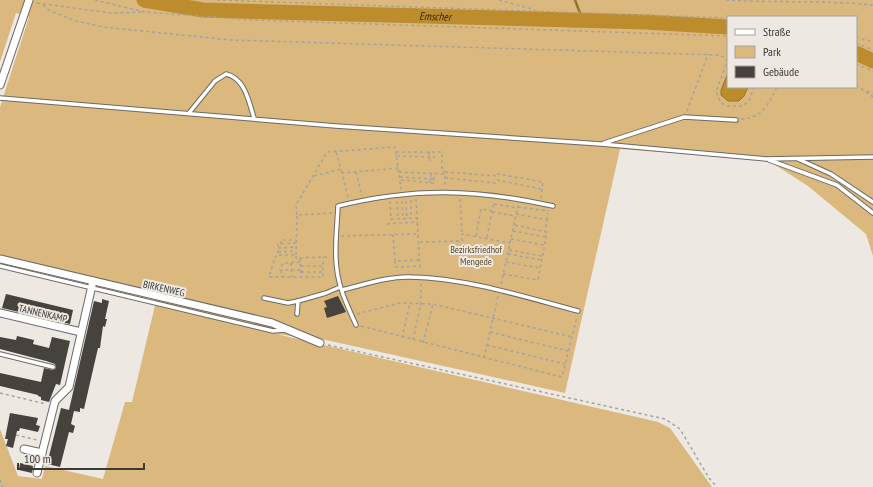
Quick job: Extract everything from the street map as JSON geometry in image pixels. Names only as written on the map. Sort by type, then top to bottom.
[{"type":"street","points":[[0,85],[32,1]]},
{"type":"street","name":"BIRKENWEG","points":[[0,259],[92,284],[272,323],[320,343]]},
{"type":"street","points":[[37,473],[55,400],[69,387],[92,284]]},
{"type":"street","name":"TANNENKAMP","points":[[0,313],[81,332]]},
{"type":"street","points":[[24,449],[42,453]]},
{"type":"lane","points":[[189,113],[215,81],[226,74],[234,76],[240,81],[254,118]]},
{"type":"lane","points":[[0,98],[601,144],[766,159],[873,157]]},
{"type":"lane","points":[[601,144],[684,117],[736,120]]},
{"type":"lane","points":[[795,158],[831,174],[873,202]]},
{"type":"lane","points":[[766,159],[838,185],[873,213]]},
{"type":"lane","points":[[356,325],[341,289],[336,257],[338,206],[404,193],[460,191],[553,206]]},
{"type":"lane","points":[[0,266],[92,284]]},
{"type":"lane","points":[[264,298],[288,303],[341,289],[409,276],[446,280],[578,311]]},
{"type":"lane","points":[[297,314],[298,301]]},
{"type":"lane","points":[[0,354],[53,367]]},
{"type":"path","points":[[95,0],[145,12]]},
{"type":"path","points":[[217,0],[727,18]]},
{"type":"path","points":[[499,0],[538,11]]},
{"type":"path","points":[[726,0],[754,2],[855,0],[873,5]]},
{"type":"path","points":[[32,1],[43,5],[111,14],[145,12],[300,23],[673,33],[727,36]]},
{"type":"path","points":[[43,5],[50,11],[76,21],[103,27],[231,40],[719,55],[726,58],[727,62],[716,92],[721,103],[728,106],[743,106],[750,99],[754,88]]},
{"type":"path","points":[[857,37],[873,42]]},
{"type":"path","points":[[857,43],[873,50]]},
{"type":"path","points":[[684,117],[708,54]]},
{"type":"path","points":[[857,64],[873,71]]},
{"type":"path","points":[[857,86],[873,95]]},
{"type":"path","points":[[736,120],[751,119],[758,115],[768,105],[776,88]]},
{"type":"path","points":[[336,257],[296,258],[296,205],[327,152],[395,147],[400,180],[404,193],[407,219]]},
{"type":"path","points":[[336,151],[349,203]]},
{"type":"path","points":[[396,152],[442,152],[442,172],[445,173],[445,192]]},
{"type":"path","points":[[429,152],[430,162]]},
{"type":"path","points":[[397,156],[435,157]]},
{"type":"path","points":[[342,173],[399,168]]},
{"type":"path","points":[[313,176],[341,169]]},
{"type":"path","points":[[356,172],[363,200]]},
{"type":"path","points":[[399,172],[498,176],[498,174],[543,182],[540,203]]},
{"type":"path","points":[[430,182],[431,173]]},
{"type":"path","points":[[400,180],[434,183],[434,174]]},
{"type":"path","points":[[487,238],[498,176]]},
{"type":"path","points":[[400,177],[434,179]]},
{"type":"path","points":[[445,178],[496,182],[542,189]]},
{"type":"path","points":[[420,242],[462,241],[460,191]]},
{"type":"path","points":[[413,340],[421,304],[420,242],[416,192]]},
{"type":"path","points":[[403,219],[404,193]]},
{"type":"path","points":[[410,193],[411,218]]},
{"type":"path","points":[[397,194],[398,219]]},
{"type":"path","points":[[389,195],[391,219],[418,218]]},
{"type":"path","points":[[484,358],[519,200]]},
{"type":"path","points":[[494,204],[518,208]]},
{"type":"path","points":[[476,236],[481,209],[547,220]]},
{"type":"path","points":[[503,274],[538,280],[547,232],[545,231],[548,212]]},
{"type":"path","points":[[296,214],[338,213]]},
{"type":"path","points":[[387,224],[418,222]]},
{"type":"path","points":[[514,225],[545,231]]},
{"type":"path","points":[[513,231],[546,237]]},
{"type":"path","points":[[393,234],[395,267],[420,266]]},
{"type":"path","points":[[337,236],[419,234]]},
{"type":"path","points":[[462,234],[510,243]]},
{"type":"path","points":[[511,238],[544,245]]},
{"type":"path","points":[[296,240],[281,240],[281,244],[278,244],[278,255],[275,257],[270,277],[323,277],[323,257]]},
{"type":"path","points":[[281,244],[296,243]]},
{"type":"path","points":[[278,248],[296,247]]},
{"type":"path","points":[[509,250],[542,256]]},
{"type":"path","points":[[278,252],[296,251]]},
{"type":"path","points":[[508,254],[541,260]]},
{"type":"path","points":[[278,255],[296,255]]},
{"type":"path","points":[[300,258],[301,277]]},
{"type":"path","points":[[394,261],[420,260]]},
{"type":"path","points":[[291,262],[292,277]]},
{"type":"path","points":[[282,277],[281,270],[283,263],[300,262]]},
{"type":"path","points":[[506,262],[540,268]]},
{"type":"path","points":[[300,266],[323,266]]},
{"type":"path","points":[[281,270],[323,272]]},
{"type":"path","points":[[352,315],[400,303],[433,304],[572,337]]},
{"type":"path","points":[[402,338],[410,303]]},
{"type":"path","points":[[423,343],[433,304]]},
{"type":"path","points":[[356,325],[402,338],[562,377],[578,311]]},
{"type":"path","points":[[490,332],[568,351]]},
{"type":"path","points":[[320,343],[665,419],[680,429],[709,478],[717,487]]},
{"type":"path","points":[[487,345],[565,364]]},
{"type":"path","points":[[0,393],[54,406]]},
{"type":"path","points":[[16,435],[45,442]]},
{"type":"path","points":[[0,480],[3,487]]},
{"type":"green space","name":"Bezirksfriedhof Mengede","points":[[0,0],[144,0],[160,3],[153,0],[873,0],[873,256],[866,234],[808,186],[766,159],[620,149],[565,393],[326,340],[276,334],[658,422],[670,428],[712,487],[0,487],[0,429],[18,476],[42,479],[45,466],[103,479],[125,402],[132,402],[157,297],[0,256],[0,107],[29,17],[16,13],[0,62]]},
{"type":"shaded area","points":[[727,75],[727,88],[748,88],[744,96],[739,101],[728,101],[721,95],[721,90]]},
{"type":"building","points":[[6,294],[73,310],[70,324],[2,308]]},
{"type":"building","points":[[338,296],[346,312],[327,318],[324,308],[327,307],[324,301]]},
{"type":"building","points":[[102,299],[109,301],[105,319],[107,319],[105,327],[103,326],[100,348],[98,348],[84,409],[80,408],[80,412],[74,411],[71,424],[75,426],[73,433],[69,432],[60,467],[47,464],[61,408],[69,410],[94,301],[102,303]]},
{"type":"building","points":[[17,336],[34,340],[33,344],[49,348],[52,337],[70,341],[60,385],[56,384],[49,402],[41,400],[41,397],[38,395],[0,386],[0,373],[41,382],[44,368],[53,370],[56,368],[55,364],[0,349],[0,337],[16,340]]},
{"type":"building","points":[[10,413],[38,418],[36,425],[40,426],[38,432],[20,428],[19,431],[17,431],[13,448],[6,446],[8,439],[5,439]]},
{"type":"building","points":[[20,463],[33,466],[32,473],[19,470]]},
{"type":"waterway","name":"Emscher","points":[[144,0],[203,10],[646,22],[727,27]]},
{"type":"waterway","points":[[575,0],[583,21]]},
{"type":"waterway","name":"Emscher","points":[[857,53],[873,61]]}]
